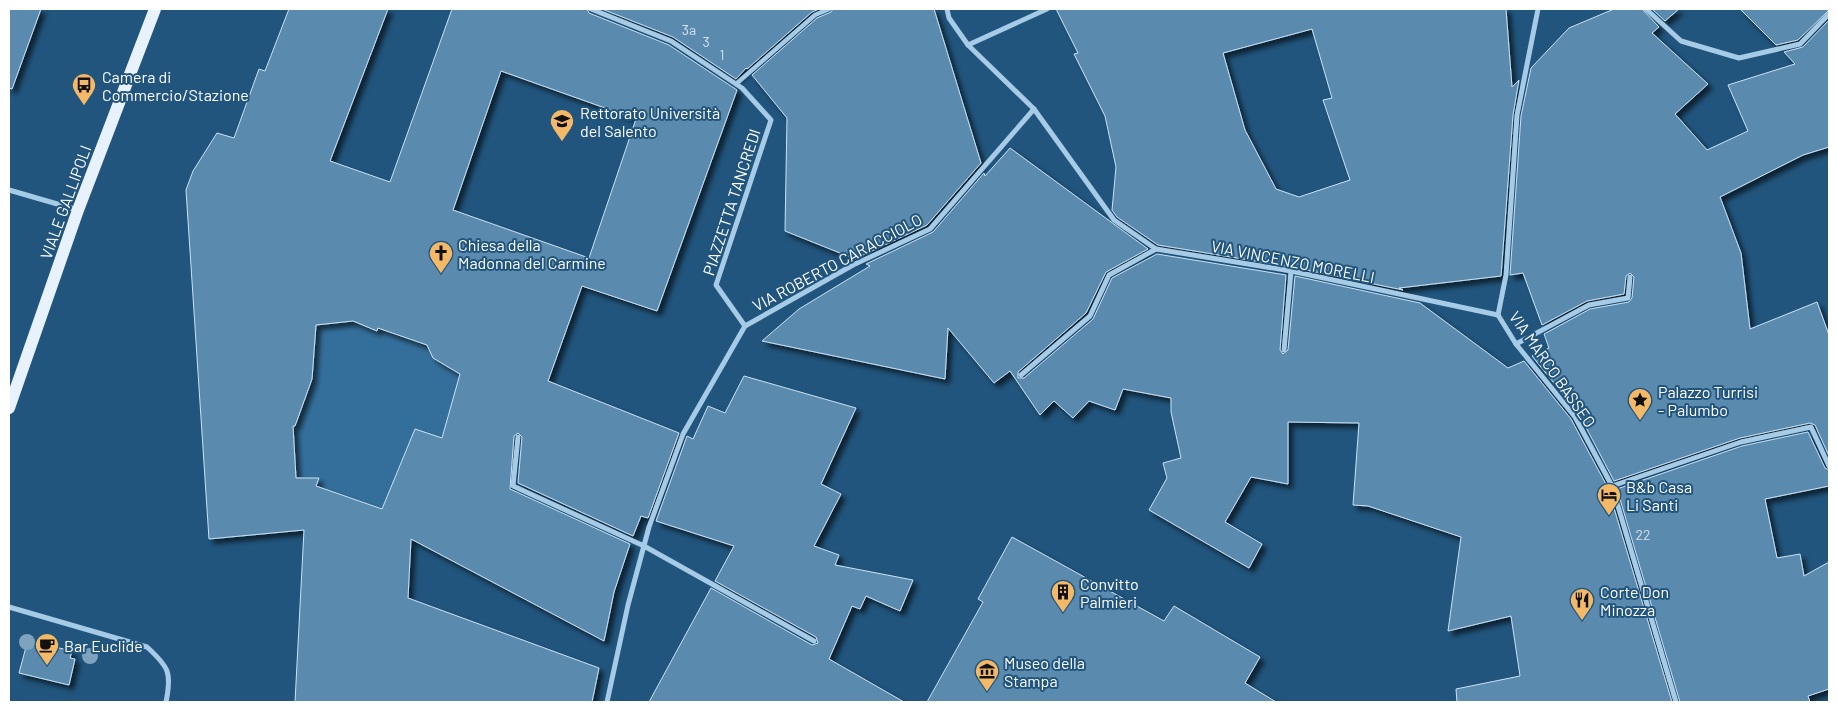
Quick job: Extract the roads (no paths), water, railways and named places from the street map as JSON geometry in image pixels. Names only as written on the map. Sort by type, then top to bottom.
[{"type":"main road","name":"VIALE GALLIPOLI","points":[[9,408],[78,210],[155,9]]},
{"type":"street","points":[[591,9],[670,41],[736,84],[815,15],[829,9]]},
{"type":"street","name":"VIA VINCENZO MORELLI","points":[[947,9],[949,18],[968,45],[1034,109],[1114,220],[1156,249],[1290,271],[1498,315]]},
{"type":"street","points":[[968,45],[1047,9]]},
{"type":"street","name":"VIA MARCO BASSEO","points":[[1538,9],[1517,115],[1506,275],[1498,315],[1516,344],[1575,417],[1612,486],[1676,702]]},
{"type":"street","points":[[1646,9],[1680,41],[1740,58],[1800,44],[1829,14]]},
{"type":"street","name":"PIAZZETTA TANCREDI","points":[[736,84],[742,88],[771,120],[716,285],[745,326]]},
{"type":"street","name":"VIA ROBERTO CARACCIOLO","points":[[607,702],[644,546],[682,434],[745,326],[853,265],[930,229],[1034,109]]},
{"type":"street","points":[[9,190],[78,210]]},
{"type":"street","points":[[1021,374],[1090,316],[1109,275],[1156,249]]},
{"type":"street","points":[[1284,350],[1290,271]]},
{"type":"street","points":[[1516,344],[1589,305],[1628,298],[1630,277]]},
{"type":"street","points":[[1612,486],[1741,442],[1811,427],[1829,466]]},
{"type":"street","points":[[518,437],[513,486],[644,546],[814,641]]},
{"type":"street","points":[[9,607],[147,648],[164,662],[170,683],[166,702]]},
{"type":"place","name":"Camera di Commercio/Stazione","points":[[84,106]]},
{"type":"place","name":"Rettorato Università del Salento","points":[[562,142]]},
{"type":"place","name":"Chiesa della Madonna del Carmine","points":[[441,274]]},
{"type":"place","name":"Palazzo Turrisi - Palumbo","points":[[1640,421]]},
{"type":"place","name":"B&b Casa Li Santi","points":[[1609,516]]},
{"type":"place","name":"Convitto Palmieri","points":[[1063,613]]},
{"type":"place","name":"Corte Don Minozza","points":[[1582,621]]},
{"type":"place","name":"Bar Euclide","points":[[47,666]]},
{"type":"place","name":"Museo della Stampa","points":[[987,692]]}]
